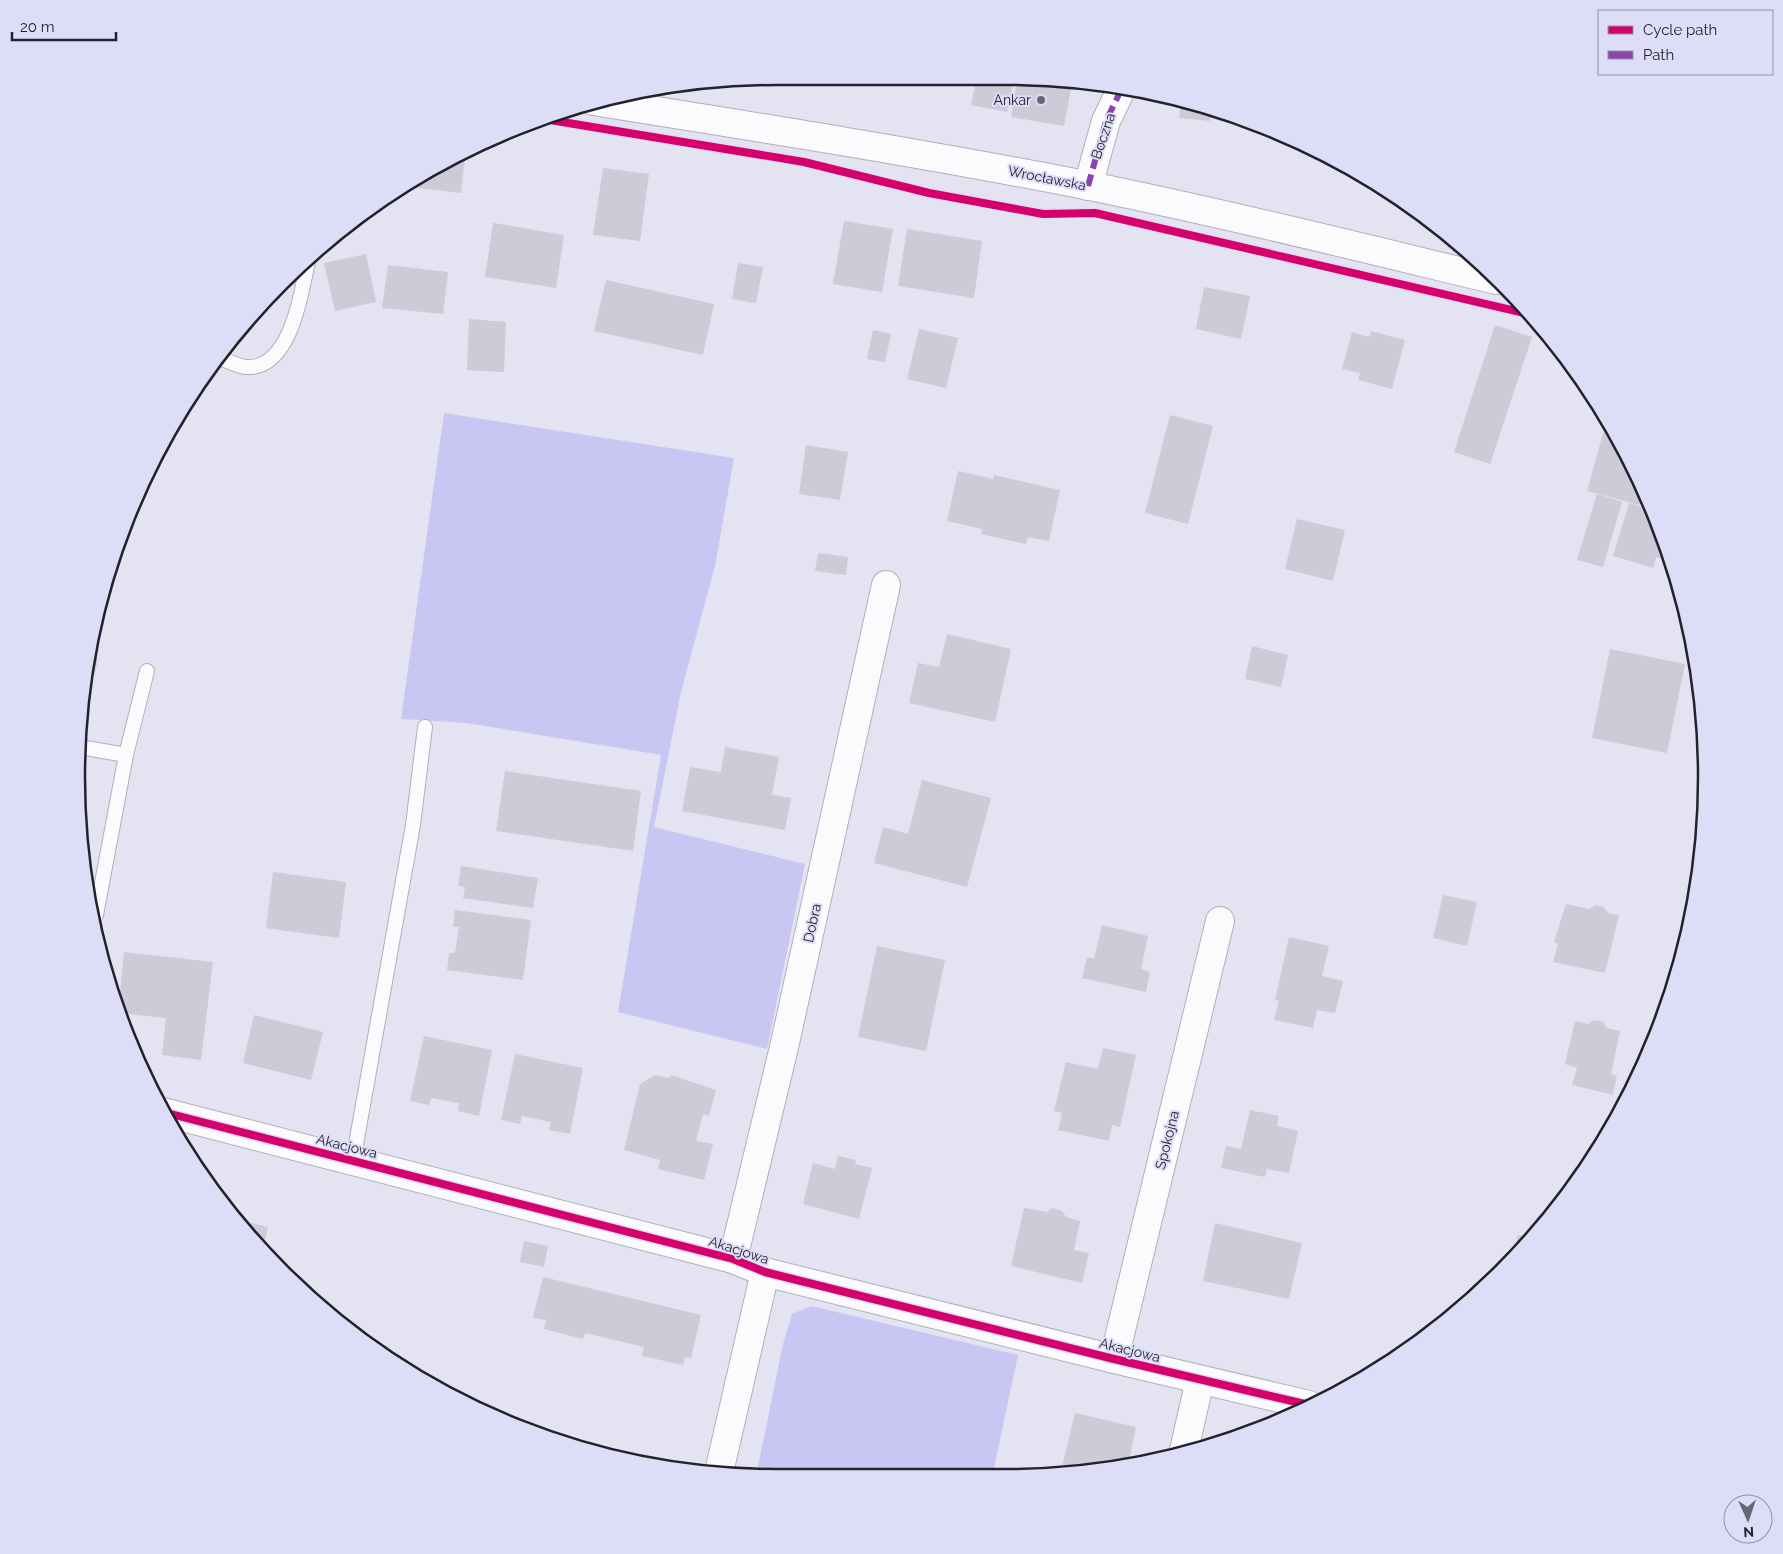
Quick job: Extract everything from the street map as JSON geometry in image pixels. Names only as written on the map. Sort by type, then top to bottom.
[{"type":"street","name":"Boczna","points":[[1088,186],[1106,121],[1119,95]]},
{"type":"street","name":"Wrocławska","points":[[615,105],[955,161],[1088,186],[1256,222],[1483,277]]},
{"type":"street","name":"Dobra","points":[[733,1259],[785,1043],[886,585]]},
{"type":"street","name":"Spokojna","points":[[1114,1360],[1220,921]]},
{"type":"street","name":"Akacjowa","points":[[173,1115],[733,1259],[765,1272],[1114,1360],[1300,1403]]},
{"type":"street","name":"Akacjowa","points":[[720,1467],[765,1272]]},
{"type":"street","points":[[1185,1445],[1200,1380]]},
{"type":"lane","points":[[225,360],[246,367],[262,365],[279,353],[292,326],[305,272]]},
{"type":"lane","points":[[97,908],[126,755],[148,671]]},
{"type":"lane","points":[[353,1161],[413,825],[425,727]]},
{"type":"lane","points":[[86,748],[126,755]]},
{"type":"shaded area","points":[[444,413],[734,458],[715,566],[681,692],[654,827],[805,864],[767,1049],[618,1012],[661,755],[467,723],[401,719]]},
{"type":"shaded area","points":[[811,1306],[1018,1355],[994,1469],[758,1469],[783,1344],[792,1314]]},
{"type":"building","points":[[975,85],[1013,85],[1007,112],[971,105]]},
{"type":"building","points":[[1016,85],[1051,86],[1071,89],[1064,126],[1011,117]]},
{"type":"building","points":[[1180,108],[1210,117],[1210,121],[1179,118]]},
{"type":"building","points":[[465,159],[461,193],[416,188]]},
{"type":"building","points":[[603,168],[649,174],[640,241],[593,235]]},
{"type":"building","points":[[844,221],[893,229],[882,292],[833,284]]},
{"type":"building","points":[[493,223],[564,235],[556,288],[485,277]]},
{"type":"building","points":[[907,229],[982,241],[974,298],[898,286]]},
{"type":"building","points":[[366,254],[376,302],[335,311],[324,263]]},
{"type":"building","points":[[738,263],[763,267],[756,303],[732,299]]},
{"type":"building","points":[[388,265],[448,272],[443,314],[382,308]]},
{"type":"building","points":[[606,280],[714,304],[703,355],[594,331]]},
{"type":"building","points":[[1204,287],[1250,296],[1241,339],[1196,329]]},
{"type":"building","points":[[469,319],[506,322],[504,372],[467,370]]},
{"type":"building","points":[[1495,325],[1532,337],[1490,464],[1454,452]]},
{"type":"building","points":[[919,329],[958,338],[946,388],[907,379]]},
{"type":"building","points":[[873,330],[891,334],[885,362],[867,359]]},
{"type":"building","points":[[1371,331],[1405,340],[1392,389],[1358,380],[1360,373],[1342,369],[1352,332],[1369,337]]},
{"type":"building","points":[[1170,415],[1213,426],[1188,524],[1145,513]]},
{"type":"building","points":[[1604,430],[1627,471],[1642,506],[1587,491]]},
{"type":"building","points":[[806,445],[848,452],[840,500],[799,494]]},
{"type":"building","points":[[958,471],[994,479],[994,475],[1060,490],[1049,541],[1028,537],[1026,544],[981,534],[982,529],[947,521]]},
{"type":"building","points":[[1597,494],[1622,502],[1603,567],[1577,560]]},
{"type":"building","points":[[1629,503],[1643,507],[1662,559],[1656,557],[1653,568],[1613,556]]},
{"type":"building","points":[[1297,519],[1345,530],[1333,581],[1285,569]]},
{"type":"building","points":[[818,553],[848,557],[846,575],[815,571]]},
{"type":"building","points":[[947,634],[1011,649],[995,722],[909,703],[918,663],[939,667]]},
{"type":"building","points":[[1252,646],[1288,655],[1281,687],[1245,679]]},
{"type":"building","points":[[1610,649],[1685,664],[1667,753],[1592,738]]},
{"type":"building","points":[[96,657],[98,658],[95,675],[93,674]]},
{"type":"building","points":[[725,747],[779,757],[772,795],[791,798],[785,830],[682,811],[690,767],[721,772]]},
{"type":"building","points":[[505,771],[641,791],[633,851],[496,831]]},
{"type":"building","points":[[922,780],[991,798],[967,887],[874,863],[883,827],[908,834]]},
{"type":"building","points":[[461,866],[538,878],[533,908],[463,898],[465,887],[458,886]]},
{"type":"building","points":[[273,872],[346,882],[339,938],[266,928]]},
{"type":"building","points":[[1443,895],[1477,902],[1467,946],[1433,938]]},
{"type":"building","points":[[1566,904],[1589,909],[1596,905],[1603,907],[1608,913],[1619,915],[1605,973],[1553,962],[1558,944],[1554,942]]},
{"type":"building","points":[[455,910],[531,920],[523,980],[447,970],[449,953],[455,953],[459,927],[453,927]]},
{"type":"building","points":[[1102,925],[1148,936],[1141,969],[1150,972],[1146,992],[1082,978],[1087,957],[1094,959]]},
{"type":"building","points":[[1289,937],[1329,946],[1322,976],[1343,981],[1335,1013],[1317,1010],[1313,1028],[1274,1020],[1279,1001],[1275,1000]]},
{"type":"building","points":[[877,946],[945,960],[926,1051],[858,1037]]},
{"type":"building","points":[[124,952],[213,962],[201,1060],[162,1055],[166,1018],[128,1014],[120,992]]},
{"type":"building","points":[[254,1015],[323,1032],[311,1080],[243,1063]]},
{"type":"building","points":[[1594,1020],[1603,1022],[1607,1028],[1620,1031],[1611,1074],[1617,1076],[1613,1095],[1572,1085],[1577,1068],[1565,1064],[1575,1021],[1588,1024]]},
{"type":"building","points":[[424,1036],[492,1050],[479,1116],[458,1111],[459,1103],[431,1098],[429,1105],[410,1101]]},
{"type":"building","points":[[1103,1048],[1136,1055],[1120,1127],[1112,1125],[1109,1141],[1058,1130],[1062,1113],[1054,1111],[1066,1062],[1098,1069]]},
{"type":"building","points":[[515,1054],[583,1068],[570,1134],[549,1130],[551,1122],[522,1116],[520,1124],[501,1120]]},
{"type":"building","points":[[655,1075],[670,1078],[671,1075],[716,1090],[709,1116],[703,1114],[696,1141],[713,1144],[704,1180],[658,1169],[660,1160],[624,1150],[640,1084]]},
{"type":"building","points":[[1250,1110],[1279,1116],[1277,1126],[1298,1131],[1289,1173],[1267,1169],[1265,1177],[1221,1168],[1226,1146],[1241,1149]]},
{"type":"building","points":[[838,1156],[856,1160],[855,1164],[872,1168],[859,1219],[803,1204],[813,1163],[835,1169]]},
{"type":"building","points":[[1024,1208],[1048,1212],[1052,1208],[1062,1211],[1066,1217],[1080,1221],[1074,1250],[1089,1253],[1082,1283],[1011,1266]]},
{"type":"building","points":[[248,1222],[268,1227],[265,1241]]},
{"type":"building","points":[[1215,1223],[1302,1243],[1289,1299],[1203,1281]]},
{"type":"building","points":[[1518,1235],[1523,1236],[1516,1243]]},
{"type":"building","points":[[524,1241],[548,1246],[544,1267],[520,1262]]},
{"type":"building","points":[[543,1277],[701,1315],[691,1358],[685,1357],[683,1365],[642,1356],[644,1347],[585,1333],[583,1339],[544,1329],[546,1320],[533,1318]]},
{"type":"building","points":[[1075,1413],[1136,1427],[1130,1458],[1062,1467]]},
{"type":"marked path","points":[[1088,186],[1106,121],[1119,95]]},
{"type":"cycle path","points":[[558,121],[804,162],[929,193],[1043,214],[1095,213],[1517,311]]},
{"type":"cycle path","points":[[173,1115],[733,1259],[765,1272],[1114,1359],[1301,1403]]},
{"type":"place","name":"Ankar","points":[[1041,100]]}]
